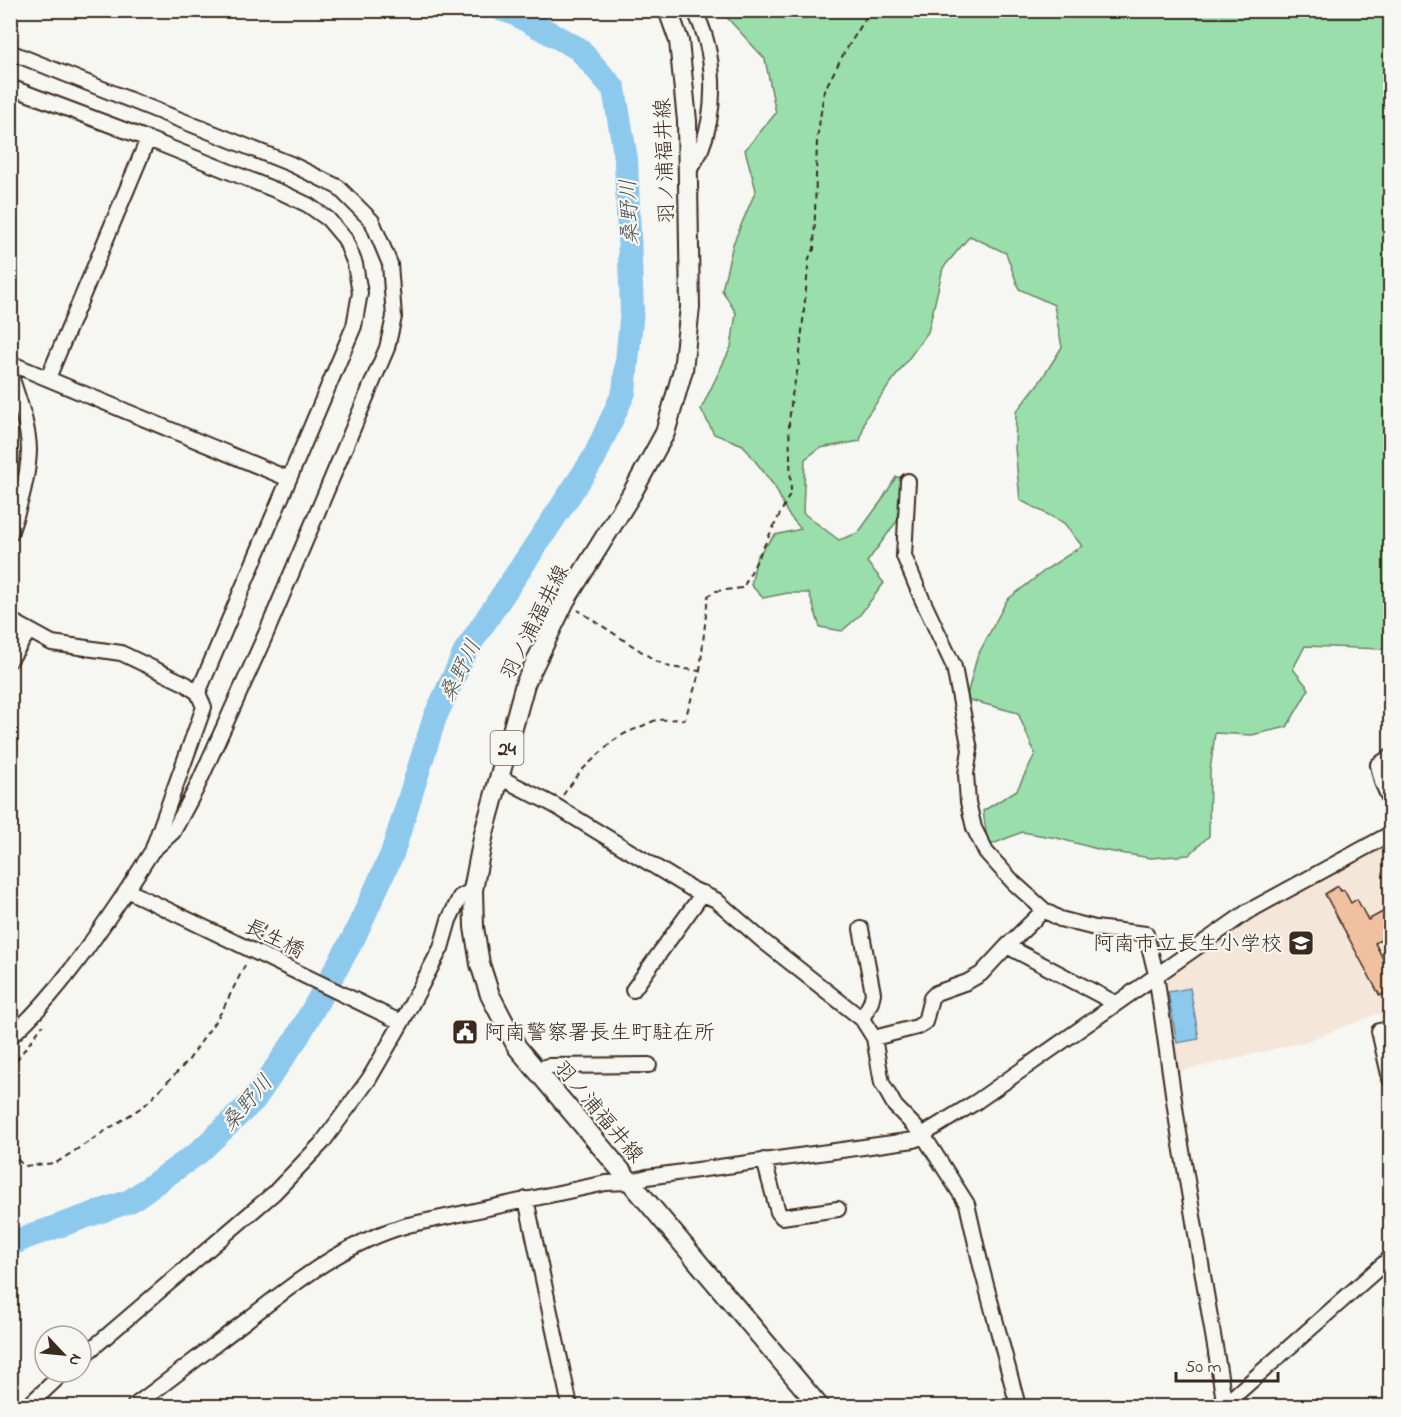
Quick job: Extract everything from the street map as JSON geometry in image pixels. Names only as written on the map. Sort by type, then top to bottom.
[{"type":"main road","name":"羽ノ浦福井線","points":[[668,10],[679,41],[687,121],[690,307],[683,370],[665,433],[631,495],[565,602],[525,684],[499,777],[473,890],[474,927],[480,964],[490,995],[517,1047],[819,1407]]},
{"type":"street","points":[[688,172],[700,152],[708,123],[711,99],[710,55],[694,10]]},
{"type":"street","points":[[10,52],[291,164],[338,187],[372,221],[390,264],[394,317],[387,348],[265,636],[196,789],[173,832],[152,851]]},
{"type":"street","points":[[10,87],[148,139],[308,204],[328,219],[345,239],[355,264],[360,293],[354,326],[198,693]]},
{"type":"street","points":[[48,378],[148,139]]},
{"type":"street","points":[[10,363],[289,479]]},
{"type":"street","points":[[10,374],[22,414],[29,450],[25,488],[10,534]]},
{"type":"street","points":[[909,480],[904,556],[954,667],[970,750],[966,774],[968,802],[974,828],[986,852],[1014,883],[1044,910],[1060,919],[1081,926],[1146,934],[1156,974],[1177,1122],[1224,1406]]},
{"type":"street","points":[[10,620],[52,643],[121,653],[186,684],[202,698],[204,708],[152,851],[133,893],[57,988],[10,1037]]},
{"type":"street","points":[[10,660],[29,631]]},
{"type":"street","points":[[1390,757],[1378,765],[1390,800]]},
{"type":"street","points":[[499,777],[554,805],[690,888],[716,900],[763,941],[861,1019],[874,1038],[882,1083],[895,1106],[923,1135],[968,1204],[989,1301],[1018,1407]]},
{"type":"street","points":[[134,1407],[305,1275],[349,1248],[381,1233],[399,1227],[606,1183],[629,1182],[764,1160],[914,1140],[976,1102],[1247,912],[1390,834]]},
{"type":"street","points":[[93,1348],[274,1193],[322,1143],[369,1079],[397,1020],[441,948],[449,920],[460,897],[473,890]]},
{"type":"street","name":"長生橋","points":[[133,893],[397,1020]]},
{"type":"street","points":[[633,990],[703,893]]},
{"type":"street","points":[[874,1038],[917,1027],[925,1022],[931,998],[936,993],[967,982],[981,974],[1044,910]]},
{"type":"street","points":[[861,928],[873,993],[871,1002],[861,1019]]},
{"type":"street","points":[[1007,946],[1115,1003]]},
{"type":"street","points":[[1390,1029],[1379,1031],[1390,1079]]},
{"type":"street","points":[[536,1070],[548,1066],[649,1065]]},
{"type":"street","points":[[764,1160],[778,1212],[782,1217],[838,1209]]},
{"type":"street","points":[[526,1199],[570,1407]]},
{"type":"street","points":[[1224,1406],[1390,1258]]},
{"type":"street","points":[[28,1407],[52,1384]]},
{"type":"path","points":[[554,805],[582,770],[613,741],[656,720],[685,719],[700,671],[708,596],[716,591],[743,588],[791,492],[789,423],[799,363],[809,258],[814,249],[817,140],[824,91],[871,10]]},
{"type":"path","points":[[565,602],[656,661],[670,667],[700,671]]},
{"type":"path","points":[[257,943],[267,923]]},
{"type":"path","points":[[10,1152],[24,1166],[56,1163],[145,1105],[188,1061],[222,1011],[247,962]]},
{"type":"shaded area","name":"阿南市立長生小学校","points":[[1390,843],[1390,1026],[1382,1028],[1380,1013],[1304,1042],[1177,1072],[1161,984],[1164,972],[1257,913]]},
{"type":"green space","points":[[721,11],[1390,11],[1390,644],[1382,649],[1305,646],[1293,669],[1309,689],[1287,727],[1252,735],[1215,733],[1210,771],[1209,836],[1189,855],[1151,858],[1101,850],[1057,838],[1022,832],[988,846],[983,811],[1017,790],[1035,754],[1018,713],[966,699],[977,657],[1007,600],[1048,568],[1082,546],[1064,523],[1020,500],[1015,448],[1016,412],[1041,380],[1062,347],[1054,305],[1019,289],[1006,253],[970,236],[943,268],[928,332],[866,417],[860,441],[820,448],[805,459],[803,513],[839,540],[858,533],[896,477],[904,477],[900,517],[867,562],[884,583],[859,616],[842,631],[820,627],[809,593],[788,593],[763,598],[751,585],[757,556],[775,535],[801,529],[788,514],[775,487],[743,445],[714,434],[701,409],[731,347],[736,313],[722,290],[733,244],[756,190],[745,150],[776,113],[765,59]]},
{"type":"water","points":[[1190,988],[1199,1039],[1177,1043],[1168,992]]},
{"type":"building","points":[[1338,886],[1341,891],[1344,890],[1351,903],[1357,899],[1368,920],[1390,908],[1390,935],[1375,943],[1390,972],[1390,990],[1380,996],[1325,894]]},
{"type":"waterway","name":"桑野川","points":[[10,1245],[130,1201],[198,1153],[254,1100],[298,1036],[354,937],[392,854],[435,717],[466,650],[594,458],[624,392],[632,310],[626,159],[614,89],[579,49],[513,13],[503,10]]},
{"type":"place","name":"阿南市立長生小学校","points":[[1301,943]]},
{"type":"place","name":"阿南警察署長生町駐在所","points":[[465,1032]]}]
